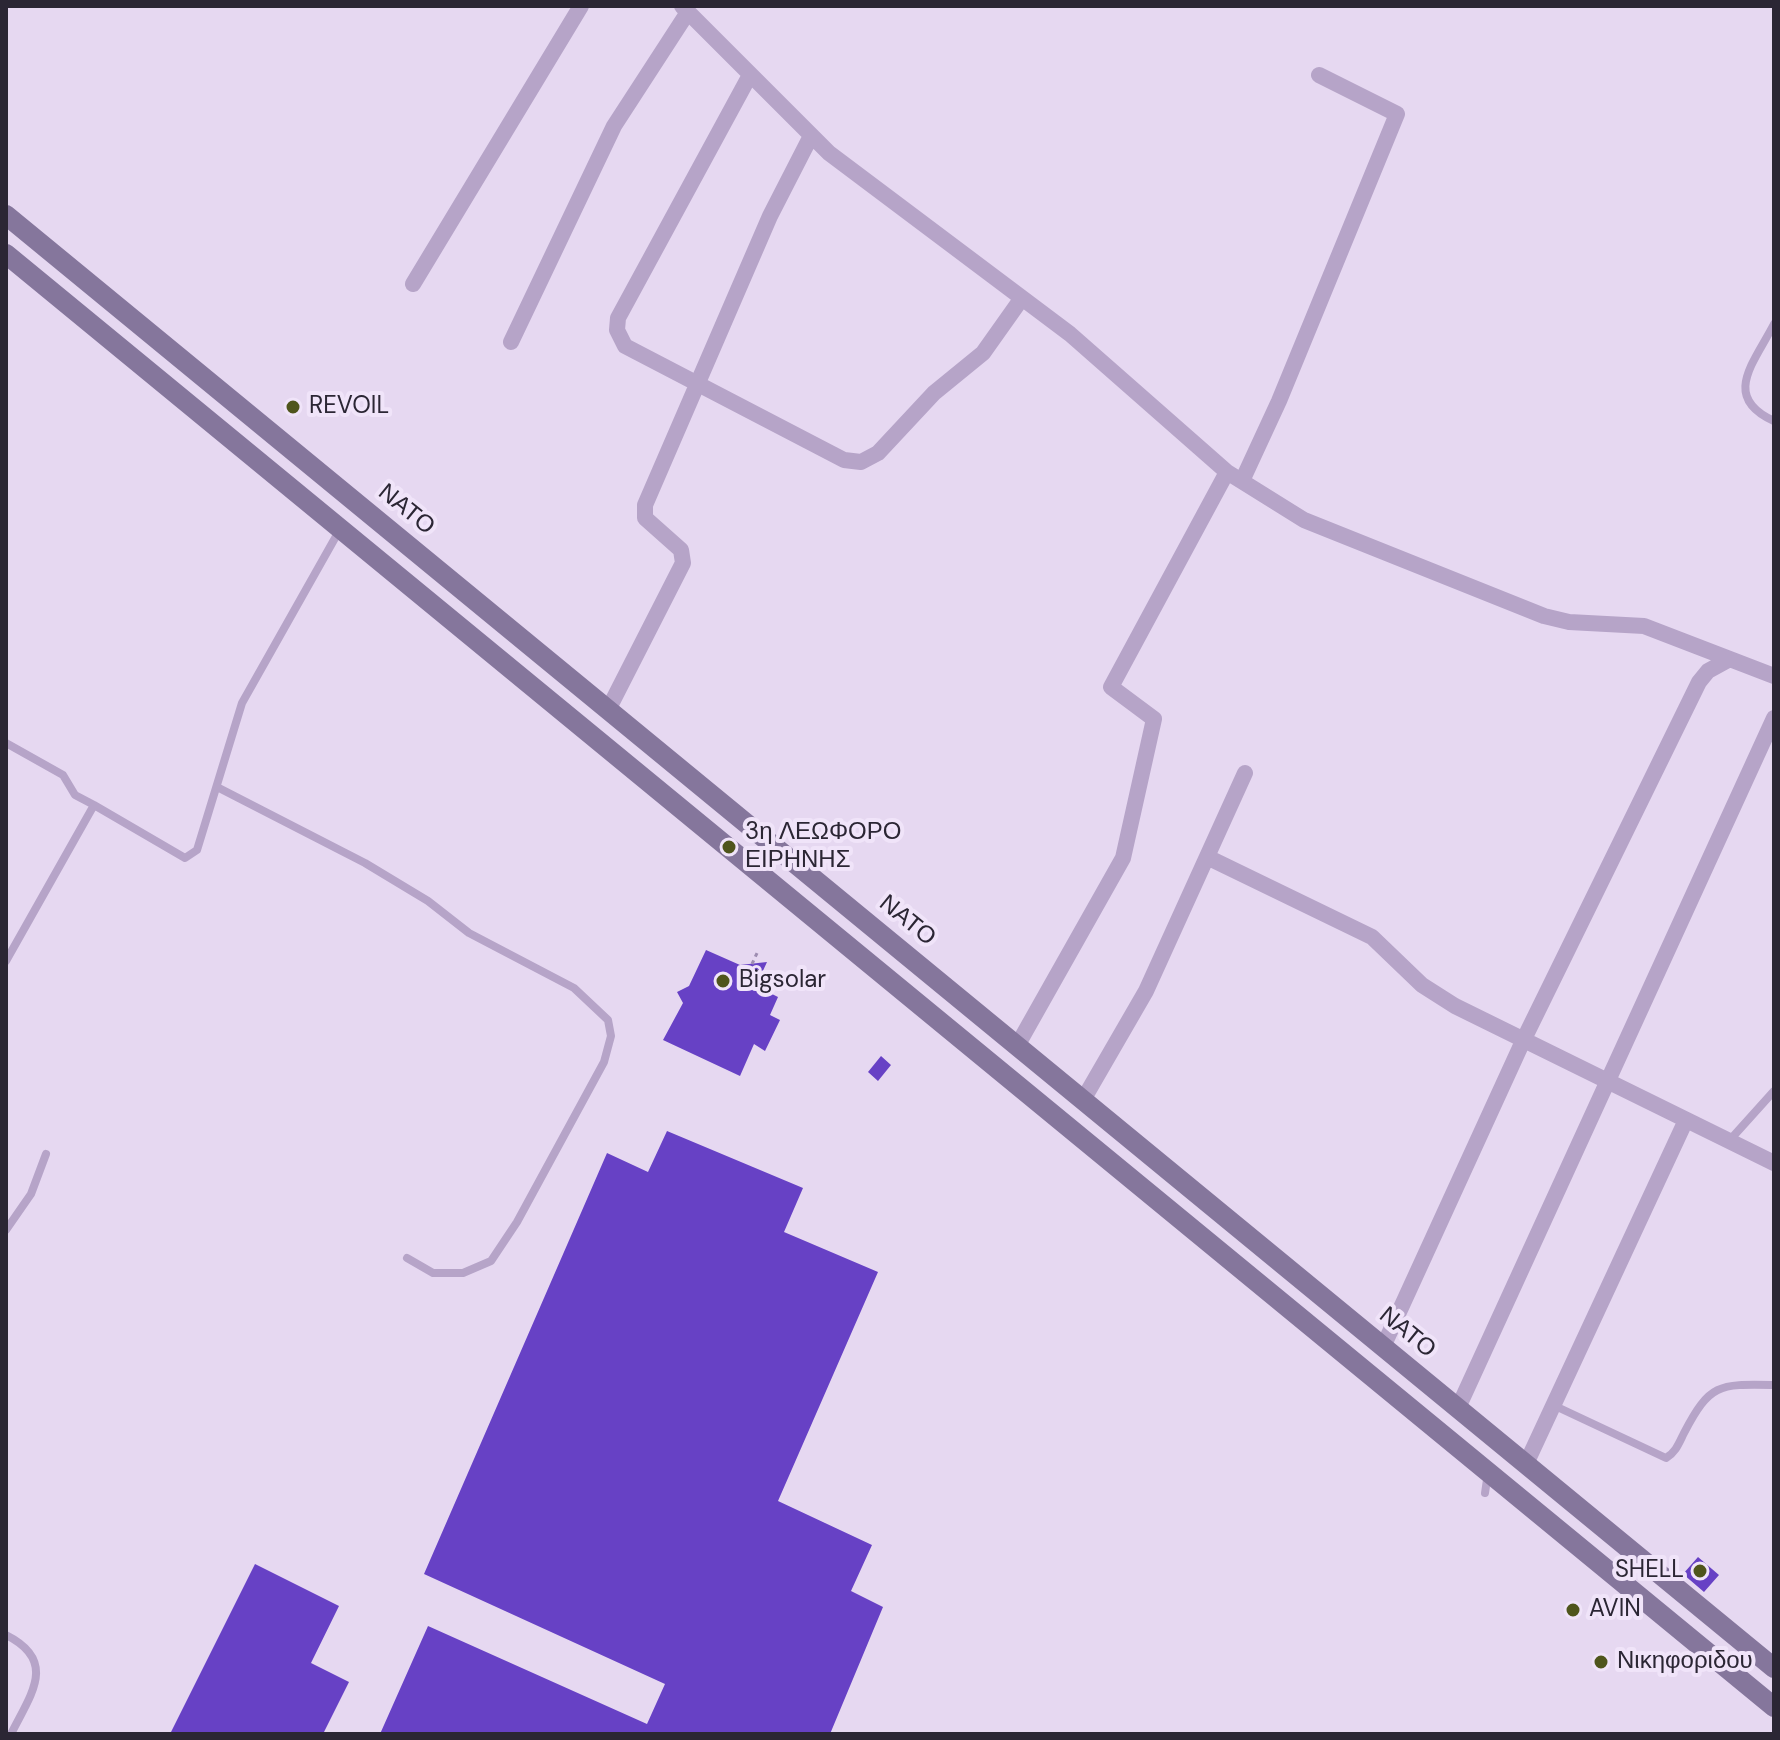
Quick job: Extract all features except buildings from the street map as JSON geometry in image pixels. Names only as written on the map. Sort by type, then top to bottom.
[{"type":"main road","name":"ΝΑΤΟ","points":[[6,215],[1774,1668]]},
{"type":"main road","points":[[6,254],[1774,1707]]},
{"type":"street","points":[[413,284],[581,6]]},
{"type":"street","points":[[511,342],[614,126],[685,9],[829,153],[1070,334],[1227,472],[1304,520],[1544,616],[1569,622],[1644,626],[1774,676]]},
{"type":"street","points":[[750,75],[617,324],[625,346],[844,460],[861,462],[878,453],[934,393],[983,353],[1022,298]]},
{"type":"street","points":[[1242,481],[1279,401],[1397,114],[1319,75]]},
{"type":"street","points":[[608,710],[683,563],[681,550],[645,518],[645,505],[770,216],[811,136]]},
{"type":"street","points":[[1017,1046],[1123,858],[1154,719],[1111,687],[1227,472]]},
{"type":"street","points":[[1383,1347],[1523,1041],[1699,682],[1708,671],[1728,660]]},
{"type":"street","points":[[1458,1408],[1774,718]]},
{"type":"street","points":[[1083,1100],[1146,991],[1245,773]]},
{"type":"street","points":[[1207,857],[1372,937],[1422,985],[1523,1041],[1774,1163]]},
{"type":"street","points":[[1526,1464],[1686,1120]]},
{"type":"lane","points":[[1774,324],[1744,383],[1746,401],[1755,413],[1774,421]]},
{"type":"lane","points":[[6,743],[63,775],[75,795],[185,858],[197,850],[242,703],[340,529]]},
{"type":"lane","points":[[217,787],[415,893],[469,933],[574,988],[608,1020],[611,1036],[604,1062],[517,1222],[491,1261],[463,1273],[433,1273],[407,1258]]},
{"type":"lane","points":[[6,961],[94,805]]},
{"type":"lane","points":[[1729,1141],[1774,1091]]},
{"type":"lane","points":[[6,1230],[31,1194],[46,1154]]},
{"type":"lane","points":[[1553,1405],[1666,1458],[1678,1446],[1699,1404],[1713,1390],[1774,1385]]},
{"type":"lane","points":[[1485,1493],[1488,1472]]},
{"type":"lane","points":[[6,1635],[31,1652],[38,1661],[37,1675],[11,1734]]},
{"type":"path","points":[[752,964],[758,951]]},
{"type":"place","name":"REVOIL","points":[[293,407]]},
{"type":"place","name":"3η ΛΕΩΦΟΡΟ ΕΙΡΗΝΗΣ","points":[[729,847]]},
{"type":"place","name":"Bigsolar","points":[[723,981]]},
{"type":"place","name":"SHELL","points":[[1700,1571]]},
{"type":"place","name":"AVIN","points":[[1573,1610]]},
{"type":"place","name":"Νικηφοριδου","points":[[1601,1662]]}]
